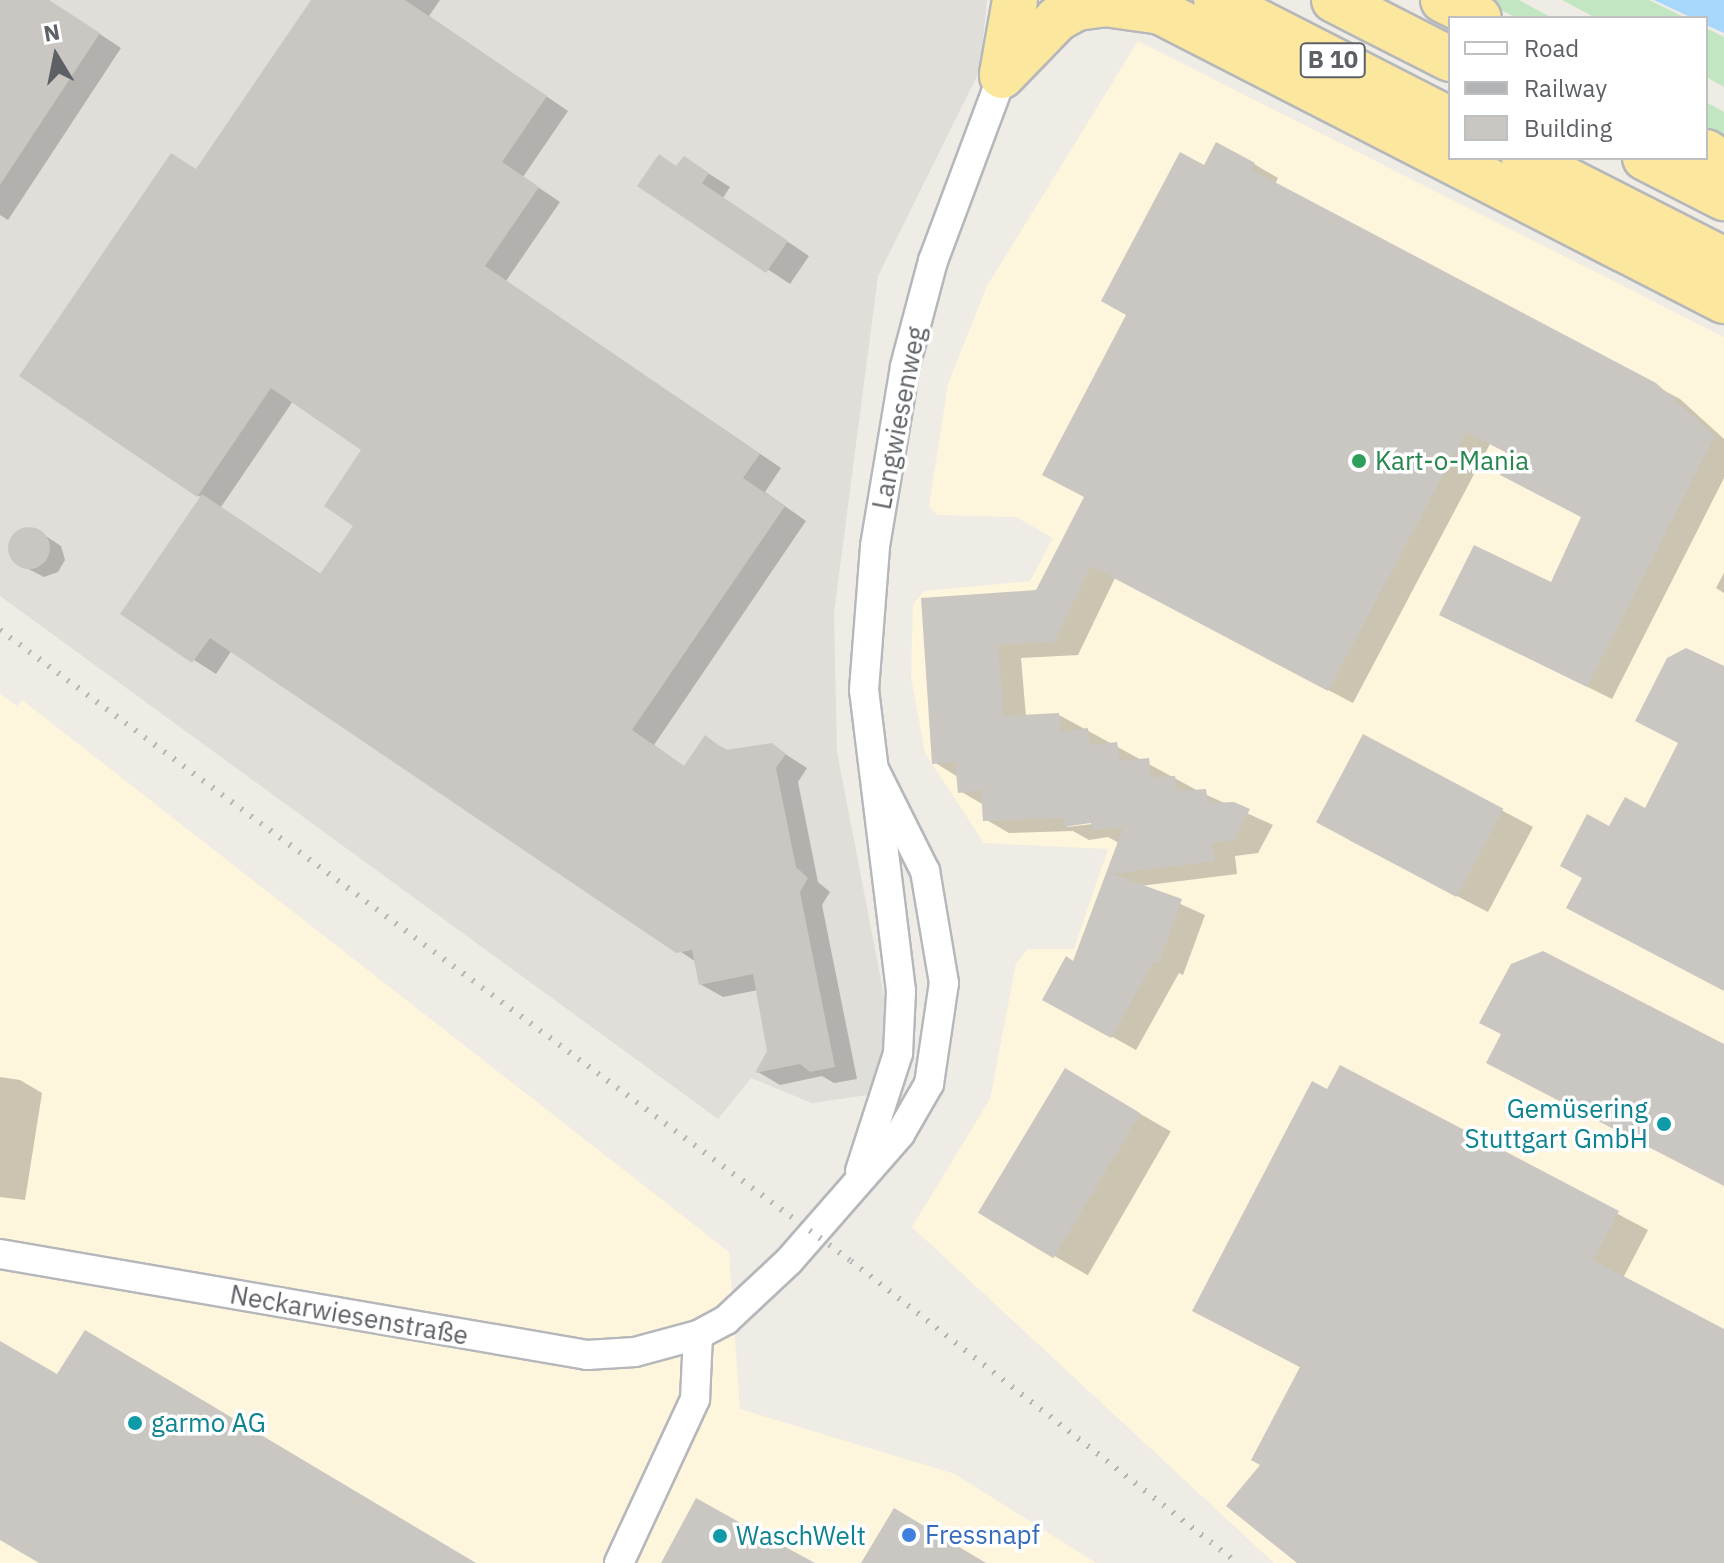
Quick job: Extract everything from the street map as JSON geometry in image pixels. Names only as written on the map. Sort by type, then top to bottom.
[{"type":"highway","points":[[1002,76],[1015,0]]},
{"type":"highway","name":"B 10","points":[[1216,0],[1448,119]]},
{"type":"highway","name":"B 10","points":[[1334,0],[1448,58]]},
{"type":"highway","points":[[1443,0],[1475,16]]},
{"type":"highway","points":[[1002,76],[1057,19],[1077,8],[1105,4],[1149,6],[1448,159]]},
{"type":"highway","points":[[1449,160],[1724,301]]},
{"type":"highway","points":[[1528,160],[1724,260]]},
{"type":"highway","points":[[1649,160],[1724,198]]},
{"type":"street","name":"Langwiesenweg","points":[[859,1175],[898,1053],[900,1006],[876,773],[864,690],[866,623],[905,366],[933,261],[1002,76]]},
{"type":"street","name":"Langwiesenweg","points":[[698,1335],[726,1320],[765,1286],[859,1175],[900,1134],[929,1084],[944,983],[925,871],[876,773]]},
{"type":"street","name":"Neckarwiesenstraße","points":[[0,1254],[587,1355],[635,1352],[698,1335]]},
{"type":"street","points":[[619,1563],[695,1399],[698,1335]]},
{"type":"shaded area","points":[[0,0],[987,0],[980,70],[878,276],[834,613],[837,752],[887,1011],[889,1052],[875,1094],[812,1103],[751,1078],[718,1119],[0,596]]},
{"type":"shaded area","points":[[1138,41],[1724,337],[1724,1563],[1274,1563],[912,1227],[990,1099],[1016,963],[1028,949],[1074,949],[1108,849],[984,843],[925,753],[911,677],[913,604],[924,591],[1030,581],[1053,538],[1016,517],[937,515],[929,506],[948,384],[987,286]]},
{"type":"shaded area","points":[[0,694],[17,706],[22,700],[729,1252],[740,1409],[955,1474],[1096,1563],[0,1563]]},
{"type":"green space","points":[[1481,0],[1519,0],[1548,16],[1513,16]]},
{"type":"green space","points":[[1562,0],[1649,0],[1682,16],[1592,16]]},
{"type":"green space","points":[[1708,29],[1724,37],[1724,87],[1708,78]]},
{"type":"green space","points":[[1708,103],[1724,112],[1724,145],[1708,135]]},
{"type":"water","points":[[1654,0],[1724,0],[1724,33],[1708,26],[1708,16],[1688,16]]},
{"type":"building","points":[[0,0],[49,0],[100,33],[0,185]]},
{"type":"building","points":[[311,0],[405,0],[547,96],[502,162],[539,187],[485,266],[760,454],[743,478],[785,506],[632,730],[684,766],[705,735],[725,750],[772,743],[786,754],[776,768],[796,867],[808,878],[800,892],[835,1067],[810,1072],[800,1064],[755,1073],[767,1051],[753,974],[699,985],[692,950],[676,953],[210,638],[192,663],[120,614],[202,494],[320,574],[353,526],[324,506],[361,450],[271,388],[197,497],[19,376],[171,153],[196,169]]},
{"type":"building","points":[[1216,142],[1255,163],[1252,170],[1656,383],[1715,436],[1587,687],[1439,615],[1474,545],[1551,582],[1581,517],[1500,475],[1511,455],[1466,432],[1328,691],[1091,566],[1054,642],[998,645],[1004,716],[1059,713],[1061,732],[1088,728],[1090,745],[1117,742],[1120,761],[1149,758],[1151,777],[1175,776],[1177,791],[1206,789],[1208,803],[1234,802],[1250,809],[1234,840],[1212,843],[1214,861],[1112,874],[1182,899],[1159,963],[1154,961],[1111,1038],[1042,1000],[1066,956],[1073,961],[1123,828],[1092,830],[1091,823],[1063,827],[1065,818],[983,821],[981,790],[958,793],[955,762],[932,764],[921,598],[1036,590],[1084,497],[1042,475],[1126,315],[1101,301],[1180,152],[1204,165]]},
{"type":"building","points":[[659,154],[676,166],[684,156],[709,173],[702,183],[788,241],[766,273],[637,186]]},
{"type":"building","points":[[29,527],[44,533],[50,548],[44,563],[29,569],[14,563],[8,548],[14,533]]},
{"type":"building","points":[[1686,648],[1724,666],[1724,991],[1566,908],[1582,878],[1560,866],[1587,814],[1609,826],[1625,797],[1645,808],[1678,743],[1635,721],[1667,658]]},
{"type":"building","points":[[1363,734],[1503,809],[1456,897],[1316,822]]},
{"type":"building","name":"Gemüsering Stuttgart GmbH","points":[[1543,951],[1724,1044],[1724,1186],[1486,1063],[1501,1034],[1479,1023],[1511,964]]},
{"type":"building","points":[[1340,1065],[1619,1211],[1593,1260],[1724,1329],[1724,1563],[1297,1563],[1226,1506],[1260,1465],[1251,1460],[1300,1367],[1192,1311],[1312,1081],[1327,1089]]},
{"type":"building","points":[[1065,1068],[1140,1113],[1053,1258],[978,1213]]},
{"type":"building","name":"garmo AG","points":[[85,1330],[476,1563],[39,1563],[0,1540],[0,1341],[57,1374]]},
{"type":"building","name":"WaschWelt","points":[[696,1498],[739,1522],[815,1563],[661,1563]]},
{"type":"building","name":"Fressnapf","points":[[894,1508],[986,1563],[861,1563]]},
{"type":"railway","points":[[0,630],[851,1261],[1238,1563]]},
{"type":"place","name":"Kart-o-Mania","points":[[1359,461]]},
{"type":"place","name":"Gemüsering Stuttgart GmbH","points":[[1664,1124]]},
{"type":"place","name":"garmo AG","points":[[135,1423]]},
{"type":"place","name":"Fressnapf","points":[[909,1535]]},
{"type":"place","name":"WaschWelt","points":[[720,1536]]}]
